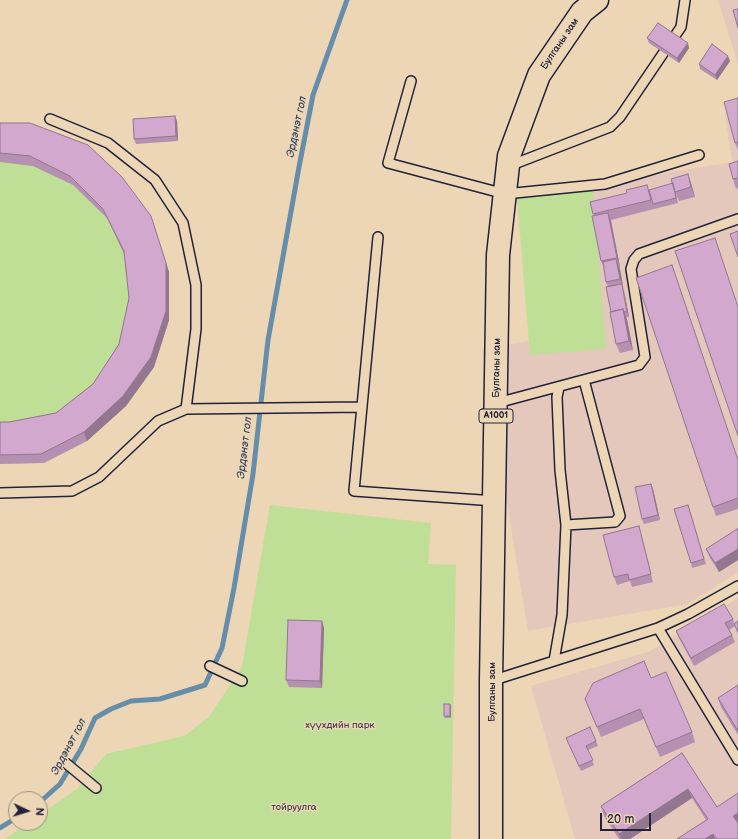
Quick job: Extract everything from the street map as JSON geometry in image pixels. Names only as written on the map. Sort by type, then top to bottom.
[{"type":"highway","name":"Булганы зам","points":[[491,839],[491,681],[498,254],[509,156],[539,75],[588,4]]},
{"type":"lane","points":[[508,166],[610,127],[620,117],[681,27],[685,0]]},
{"type":"lane","points":[[411,81],[388,163],[505,194],[605,184],[699,155]]},
{"type":"lane","points":[[50,119],[108,143],[155,180],[183,223],[196,285],[196,329],[186,409]]},
{"type":"lane","points":[[496,403],[639,365],[645,357],[632,269],[634,260],[639,254],[738,219]]},
{"type":"lane","points":[[378,237],[354,491],[495,501]]},
{"type":"lane","points":[[566,525],[615,522],[620,516],[584,380]]},
{"type":"lane","points":[[554,660],[562,615],[566,525],[560,470],[557,397],[559,387]]},
{"type":"lane","points":[[0,493],[72,491],[99,477],[158,422],[186,409],[362,407]]},
{"type":"lane","points":[[491,681],[658,628],[688,614],[738,586]]},
{"type":"lane","points":[[658,628],[738,760]]},
{"type":"lane","points":[[210,666],[242,681]]},
{"type":"lane","points":[[67,764],[96,788]]},
{"type":"shaded area","points":[[718,0],[738,0],[738,64]]},
{"type":"shaded area","points":[[738,106],[738,572],[688,604],[528,631],[482,349],[583,332],[560,190],[732,162],[725,114]]},
{"type":"shaded area","points":[[738,598],[738,839],[575,839],[531,686],[648,652]]},
{"type":"green space","points":[[0,132],[126,187],[154,367],[126,406],[87,441],[44,463],[0,464]]},
{"type":"green space","points":[[593,191],[606,349],[530,355],[517,197]]},
{"type":"green space","name":"хүүхдийн парк","points":[[270,505],[431,523],[428,564],[456,565],[451,839],[5,839],[16,831],[48,831],[48,809],[77,789],[106,754],[184,736],[209,717],[242,667]]},
{"type":"building","points":[[738,9],[738,28],[733,10]]},
{"type":"building","points":[[658,23],[688,43],[677,58],[647,38]]},
{"type":"building","points":[[712,44],[728,56],[715,75],[699,64]]},
{"type":"building","points":[[738,98],[738,142],[735,143],[724,102]]},
{"type":"building","points":[[175,116],[176,136],[134,139],[133,119]]},
{"type":"building","points":[[0,123],[30,123],[88,145],[122,177],[151,216],[166,263],[166,311],[151,357],[123,396],[84,432],[41,454],[0,455],[0,422],[9,422],[56,413],[93,384],[119,344],[129,298],[124,251],[103,209],[70,176],[30,156],[0,153]]},
{"type":"building","points":[[738,161],[738,178],[733,179],[729,164]]},
{"type":"building","points":[[688,174],[691,187],[675,192],[671,179]]},
{"type":"building","points":[[673,183],[676,198],[653,204],[649,190]]},
{"type":"building","points":[[647,185],[651,200],[593,214],[590,202],[627,193],[626,190]]},
{"type":"building","points":[[608,213],[617,258],[601,261],[592,216]]},
{"type":"building","points":[[738,231],[738,257],[730,234]]},
{"type":"building","points":[[715,238],[738,307],[738,436],[675,251]]},
{"type":"building","points":[[616,259],[620,279],[606,282],[603,262]]},
{"type":"building","points":[[672,265],[738,460],[738,498],[713,507],[636,278]]},
{"type":"building","points":[[622,284],[627,312],[624,312],[623,309],[611,312],[606,287]]},
{"type":"building","points":[[623,309],[629,341],[616,344],[610,312]]},
{"type":"building","points":[[651,484],[658,515],[642,519],[635,487]]},
{"type":"building","points":[[688,505],[704,559],[691,563],[674,509]]},
{"type":"building","points":[[639,526],[651,574],[629,580],[628,574],[614,577],[603,535]]},
{"type":"building","points":[[737,529],[738,549],[715,563],[706,549]]},
{"type":"building","points":[[724,604],[733,619],[725,623],[732,635],[691,658],[676,631]]},
{"type":"building","points":[[288,620],[322,621],[320,681],[286,680]]},
{"type":"building","points":[[738,621],[738,632],[734,624]]},
{"type":"building","points":[[644,661],[651,678],[666,672],[692,732],[656,747],[640,709],[597,727],[585,699],[593,683]]},
{"type":"building","points":[[738,685],[738,731],[718,698]]},
{"type":"building","points":[[444,704],[450,704],[450,716],[444,716]]},
{"type":"building","points":[[590,727],[596,741],[586,746],[593,760],[579,766],[566,738]]},
{"type":"building","points":[[682,753],[717,807],[738,793],[738,813],[733,816],[738,823],[738,839],[717,839],[713,834],[705,839],[677,839],[708,819],[688,789],[619,834],[601,806]]},
{"type":"waterway","name":"Эрдэнэт гол","points":[[48,795],[60,784],[81,749],[95,718],[111,709],[131,701],[160,699],[205,685],[222,648],[234,588],[253,474],[268,340],[299,167],[313,95],[347,0]]},
{"type":"waterway","name":"Эрдэнэт гол","points":[[0,828],[8,823]]},
{"type":"park label","name":"тойруулга","points":[[294,807]]}]
